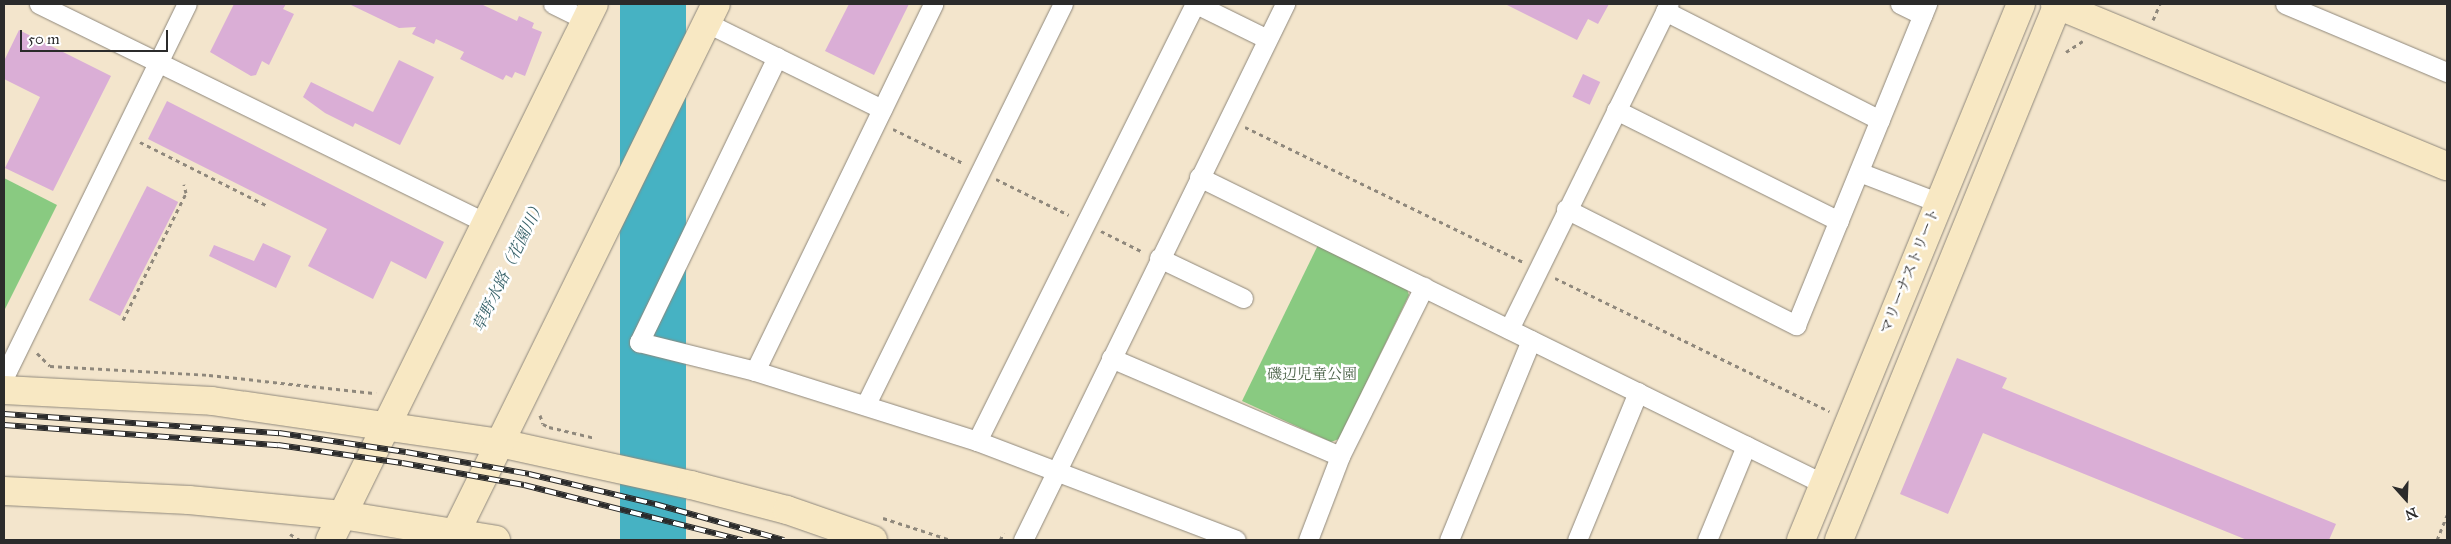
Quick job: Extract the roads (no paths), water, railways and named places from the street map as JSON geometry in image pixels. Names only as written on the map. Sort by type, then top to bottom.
[{"type":"street","points":[[39,4],[486,223]]},
{"type":"street","points":[[4,377],[187,4]]},
{"type":"street","points":[[330,540],[590,12],[553,4]]},
{"type":"street","points":[[755,371],[933,4]]},
{"type":"street","points":[[866,404],[1063,4]]},
{"type":"street","points":[[977,441],[1196,4],[1268,38]]},
{"type":"street","points":[[1023,540],[1199,176],[1285,4]]},
{"type":"street","points":[[1566,209],[1796,325],[1925,9],[1900,4]]},
{"type":"street","name":"マリーナストリート","points":[[1801,540],[1937,202],[2021,4]]},
{"type":"street","points":[[1838,540],[2057,4],[2447,166]]},
{"type":"street","points":[[2285,4],[2447,72]]},
{"type":"street","points":[[1509,329],[1566,209],[1667,7],[1880,120]]},
{"type":"street","points":[[454,536],[711,13],[777,57],[879,115]]},
{"type":"street","points":[[777,57],[639,342],[755,371],[866,404],[1057,470],[1236,540]]},
{"type":"street","points":[[1616,110],[1839,221]]},
{"type":"street","points":[[1859,172],[1937,202]]},
{"type":"street","points":[[1199,176],[1824,484]]},
{"type":"street","points":[[1159,258],[1243,298]]},
{"type":"street","points":[[1308,540],[1340,456],[1424,287]]},
{"type":"street","points":[[1449,540],[1531,340]]},
{"type":"street","points":[[1111,358],[1340,456]]},
{"type":"street","points":[[4,390],[212,401],[500,443],[692,485],[787,510],[873,540]]},
{"type":"street","points":[[1577,540],[1638,392]]},
{"type":"street","points":[[1707,540],[1746,446]]},
{"type":"street","points":[[4,491],[189,500],[342,515],[454,536],[496,540]]},
{"type":"water","points":[[620,4],[686,4],[686,540],[620,540]]},
{"type":"railway","points":[[4,414],[279,433],[406,452],[529,474],[655,504],[784,540]]},
{"type":"railway","points":[[4,425],[278,445],[402,463],[524,485],[742,540]]},
{"type":"water label","name":"草野水路（花園川）","points":[[509,266]]},
{"type":"park label","name":"磯辺児童公園","points":[[1312,375]]}]
